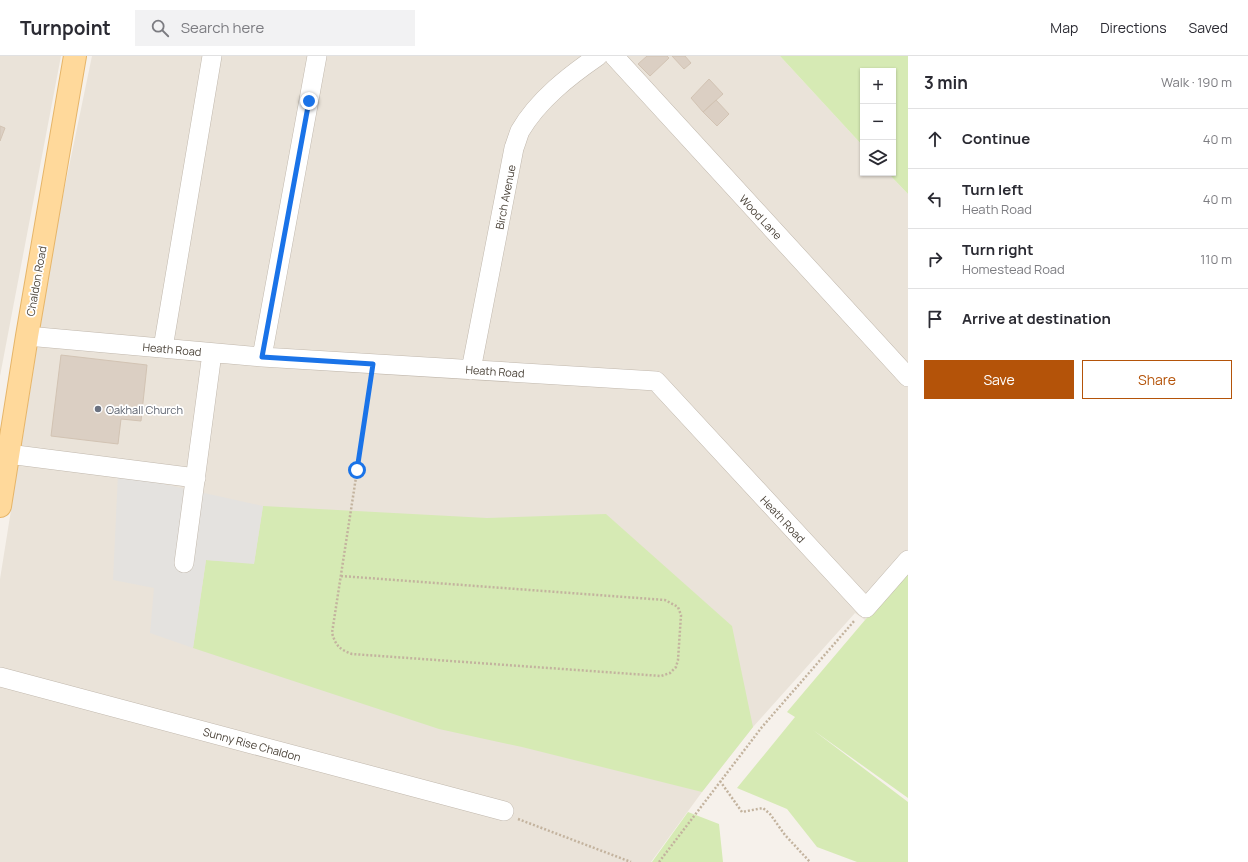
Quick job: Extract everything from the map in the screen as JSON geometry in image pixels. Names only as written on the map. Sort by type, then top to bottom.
[{"type":"main road","name":"Chaldon Road","points":[[0,506],[8,454],[7,416],[27,336],[75,56]]},
{"type":"street","points":[[163,348],[212,56]]},
{"type":"street","points":[[262,357],[317,56]]},
{"type":"street","name":"Birch Avenue","points":[[471,370],[514,148],[520,132],[534,112],[551,94],[579,69],[598,56]]},
{"type":"street","name":"Wood Lane","points":[[614,56],[908,377]]},
{"type":"street","name":"Heath Road","points":[[27,336],[262,357],[656,381],[866,608]]},
{"type":"street","points":[[184,564],[212,353]]},
{"type":"street","points":[[8,454],[196,478]]},
{"type":"street","points":[[866,608],[908,560]]},
{"type":"street","name":"Sunny Rise Chaldon","points":[[0,677],[504,811]]},
{"type":"path","points":[[341,576],[665,600],[678,607],[681,615],[678,660],[676,667],[670,673],[661,676],[352,654],[342,650],[336,643],[332,633],[373,364]]},
{"type":"path","points":[[659,862],[762,728],[866,608]]},
{"type":"path","points":[[720,781],[742,812],[763,808],[770,814],[785,835],[810,862]]},
{"type":"path","points":[[504,811],[517,818],[631,862]]},
{"type":"shaded area","points":[[0,56],[61,56],[0,376]]},
{"type":"shaded area","points":[[92,56],[780,56],[860,143],[860,176],[891,176],[908,194],[908,572],[865,620],[855,613],[753,727],[702,792],[651,862],[0,862],[0,579],[56,229]]},
{"type":"shaded area","points":[[118,474],[263,506],[254,564],[206,560],[193,648],[150,633],[154,588],[113,580]]},
{"type":"green space","points":[[780,56],[908,56],[908,194],[891,176],[896,176],[896,68],[860,68],[860,143]]},
{"type":"green space","points":[[263,506],[487,518],[606,514],[732,626],[753,727],[702,792],[522,747],[439,729],[193,648],[206,560],[254,563]]},
{"type":"green space","points":[[908,572],[908,798],[813,730],[908,802],[908,862],[857,862],[817,847],[787,809],[737,788],[795,717],[787,712]]},
{"type":"green space","points":[[688,812],[719,824],[723,862],[652,862]]},
{"type":"building","points":[[647,56],[667,56],[669,58],[650,76],[638,64]]},
{"type":"building","points":[[672,56],[685,56],[691,63],[684,69]]},
{"type":"building","points":[[709,79],[723,94],[703,112],[691,98]]},
{"type":"building","points":[[716,100],[729,114],[717,126],[703,112]]},
{"type":"building","points":[[0,126],[5,128],[0,141]]},
{"type":"building","name":"Oakhall Church","points":[[61,355],[147,365],[141,421],[121,419],[118,444],[51,436]]},
{"type":"place","name":"Oakhall Church","points":[[98,409]]},
{"type":"route","points":[[309,101],[262,357],[373,364],[357,470]]}]
